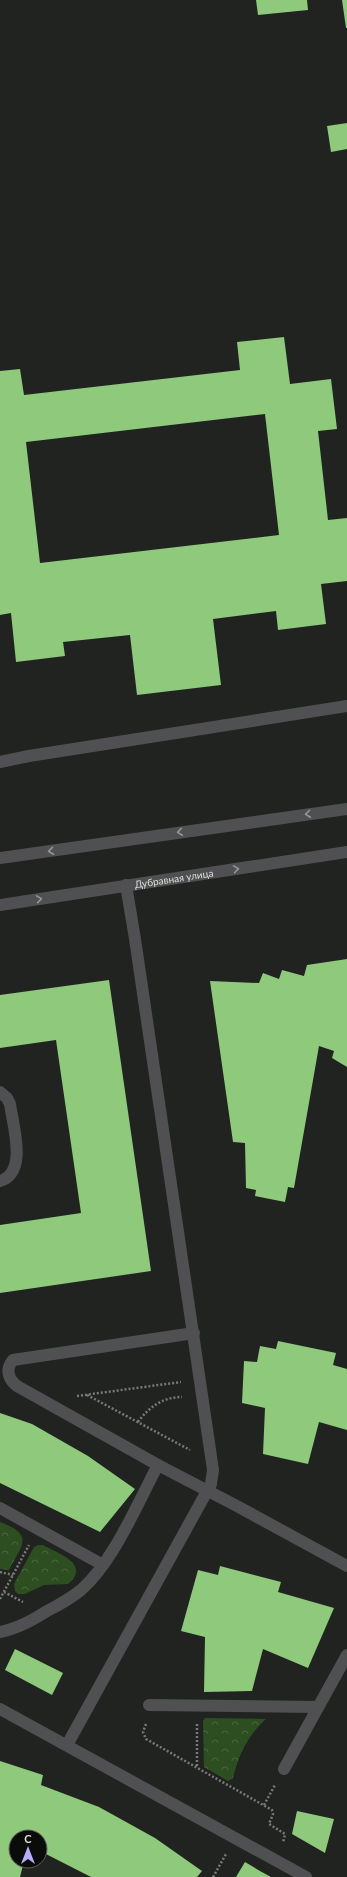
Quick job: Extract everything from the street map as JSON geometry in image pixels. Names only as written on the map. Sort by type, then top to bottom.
[{"type":"street","points":[[0,762],[29,756],[347,706]]},
{"type":"street","points":[[0,858],[347,809]]},
{"type":"street","name":"Дубравная улица","points":[[0,905],[347,852]]},
{"type":"street","points":[[68,1746],[207,1491],[212,1478],[213,1462],[204,1398],[136,939],[126,885]]},
{"type":"street","points":[[0,1092],[7,1098],[10,1104],[18,1159],[10,1176],[0,1181]]},
{"type":"street","points":[[194,1334],[13,1360],[10,1363],[8,1373],[11,1381],[43,1402],[347,1566]]},
{"type":"street","points":[[0,1632],[9,1631],[32,1621],[68,1599],[84,1586],[103,1566],[158,1465]]},
{"type":"street","points":[[0,1508],[103,1566]]},
{"type":"street","points":[[284,1769],[347,1655]]},
{"type":"street","points":[[152,1705],[318,1707]]},
{"type":"street","points":[[0,1709],[306,1877]]},
{"type":"path","points":[[43,1402],[201,1379]]},
{"type":"path","points":[[87,1395],[213,1462]]},
{"type":"path","points":[[138,1422],[149,1409],[164,1400],[177,1397],[204,1398]]},
{"type":"path","points":[[0,1599],[37,1529]]},
{"type":"path","points":[[0,1572],[13,1575]]},
{"type":"path","points":[[152,1705],[144,1729],[144,1736],[146,1739],[272,1810],[273,1814],[269,1824],[284,1833]]},
{"type":"path","points":[[197,1706],[197,1768]]},
{"type":"path","points":[[213,1877],[234,1837]]},
{"type":"green space","points":[[0,1522],[18,1531],[22,1536],[21,1547],[9,1570],[0,1569]]},
{"type":"green space","points":[[43,1545],[70,1560],[76,1571],[74,1577],[68,1584],[44,1585],[25,1594],[18,1594],[15,1591],[14,1584],[34,1547]]},
{"type":"green space","points":[[205,1718],[266,1719],[249,1739],[241,1754],[233,1778],[228,1781],[204,1767],[203,1721]]},
{"type":"building","points":[[256,0],[307,0],[308,10],[258,15]]},
{"type":"building","points":[[342,0],[347,0],[347,28],[346,28]]},
{"type":"building","points":[[347,123],[347,149],[331,152],[327,126]]},
{"type":"building","points":[[284,337],[290,384],[331,379],[337,429],[318,431],[328,520],[347,518],[347,581],[321,584],[326,624],[278,630],[276,611],[213,619],[221,685],[137,695],[130,635],[63,642],[65,656],[16,662],[11,613],[0,615],[0,371],[20,369],[24,395],[240,370],[237,342]],"holes":[[[265,414],[279,535],[40,563],[26,442]]]},
{"type":"building","points":[[347,959],[347,1067],[332,1058],[334,1051],[319,1046],[294,1188],[288,1187],[285,1202],[255,1196],[256,1190],[246,1188],[245,1143],[233,1142],[210,981],[259,983],[263,973],[279,979],[282,970],[304,976],[307,965]]},
{"type":"building","points":[[109,980],[151,1271],[0,1293],[0,1225],[81,1213],[56,1040],[0,1048],[0,995]]},
{"type":"building","points":[[278,1341],[336,1353],[333,1365],[347,1369],[347,1430],[319,1422],[308,1464],[263,1454],[265,1408],[242,1403],[244,1361],[257,1362],[260,1346],[276,1349]]},
{"type":"building","points":[[0,1413],[32,1424],[88,1456],[135,1489],[100,1532],[0,1483]]},
{"type":"building","points":[[220,1566],[281,1582],[278,1592],[334,1608],[308,1668],[263,1649],[252,1691],[204,1692],[205,1637],[181,1631],[198,1570],[218,1575]]},
{"type":"building","points":[[15,1649],[63,1673],[52,1695],[5,1670]]},
{"type":"building","points":[[0,1761],[43,1775],[41,1785],[99,1807],[155,1838],[202,1871],[197,1877],[91,1877],[48,1855],[48,1829],[8,1829],[8,1869],[22,1869],[20,1877],[0,1877]]},
{"type":"building","points":[[297,1811],[334,1819],[325,1853],[292,1834]]},
{"type":"building","points":[[245,1862],[260,1871],[271,1877],[236,1877]]}]
